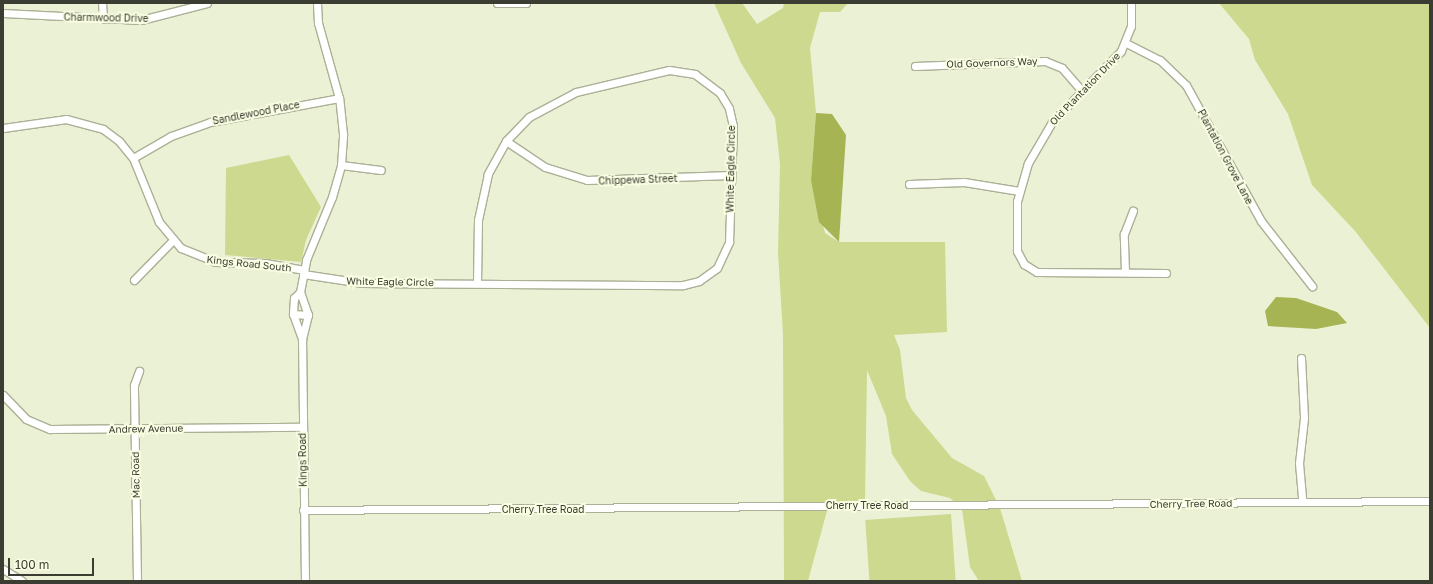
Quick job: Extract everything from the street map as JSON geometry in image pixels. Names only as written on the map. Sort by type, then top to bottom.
[{"type":"street","points":[[102,3],[103,19]]},
{"type":"street","name":"Charmwood Drive","points":[[3,13],[103,19],[155,19],[207,3]]},
{"type":"street","name":"Kings Road South","points":[[3,128],[55,120],[84,122],[110,133],[133,158],[159,222],[172,241],[207,260],[279,265],[304,272],[341,165],[343,134],[339,98],[318,23],[317,3]]},
{"type":"street","points":[[497,3],[526,3]]},
{"type":"street","name":"Old Plantation Drive","points":[[1131,3],[1126,43],[1116,60],[1082,91],[1043,135],[1028,163],[1019,191],[1017,251],[1027,267],[1041,272],[1125,271],[1166,273]]},
{"type":"street","name":"Plantation Grove Lane","points":[[1126,43],[1160,60],[1186,84],[1261,221],[1312,286]]},
{"type":"street","name":"Old Governors Way","points":[[915,66],[1045,61],[1062,68],[1082,91]]},
{"type":"street","name":"White Eagle Circle","points":[[304,272],[362,284],[477,283],[668,285],[699,281],[718,268],[727,251],[732,175],[733,126],[727,104],[707,80],[682,71],[662,71],[564,96],[529,117],[506,141],[488,174],[480,202],[477,283]]},
{"type":"street","name":"Sandlewood Place","points":[[133,158],[172,136],[210,122],[339,98]]},
{"type":"street","name":"Chippewa Street","points":[[506,141],[545,167],[587,180],[732,175]]},
{"type":"street","points":[[341,165],[381,170]]},
{"type":"street","points":[[910,184],[964,182],[1019,191]]},
{"type":"street","points":[[1125,271],[1124,234],[1134,211]]},
{"type":"street","points":[[134,280],[172,241]]},
{"type":"street","points":[[300,292],[294,298],[293,314],[308,315],[300,292],[304,272]]},
{"type":"street","name":"Kings Road","points":[[293,314],[302,338]]},
{"type":"street","name":"Kings Road","points":[[305,581],[302,338],[308,315]]},
{"type":"street","points":[[1301,358],[1304,418],[1298,463],[1302,501]]},
{"type":"street","name":"Mac Road","points":[[137,581],[134,380],[139,370]]},
{"type":"street","name":"Andrew Avenue","points":[[3,395],[17,412],[41,427],[135,429],[303,426]]},
{"type":"street","name":"Cherry Tree Road","points":[[303,510],[1430,501]]},
{"type":"street","points":[[3,569],[22,581]]},
{"type":"shaded area","points":[[714,3],[742,3],[757,24],[783,8],[784,3],[848,3],[840,12],[820,12],[810,48],[816,113],[811,180],[825,233],[839,242],[945,242],[947,332],[894,335],[900,350],[906,398],[912,410],[952,458],[984,476],[1000,508],[1022,581],[979,581],[970,567],[962,509],[950,498],[921,491],[910,481],[892,454],[886,416],[867,370],[865,500],[828,507],[808,581],[784,581],[783,334],[778,253],[780,164],[775,118],[741,63]]},
{"type":"shaded area","points":[[1219,3],[1430,3],[1430,328],[1355,231],[1312,185],[1288,114],[1255,60],[1249,39]]},
{"type":"shaded area","points":[[816,113],[832,114],[846,135],[839,242],[819,222],[811,180]]},
{"type":"shaded area","points":[[289,155],[321,207],[306,240],[301,262],[225,255],[226,168]]},
{"type":"shaded area","points":[[1276,297],[1296,298],[1337,312],[1347,323],[1316,329],[1268,326],[1265,311]]},
{"type":"shaded area","points":[[951,514],[956,581],[869,581],[865,520]]}]
